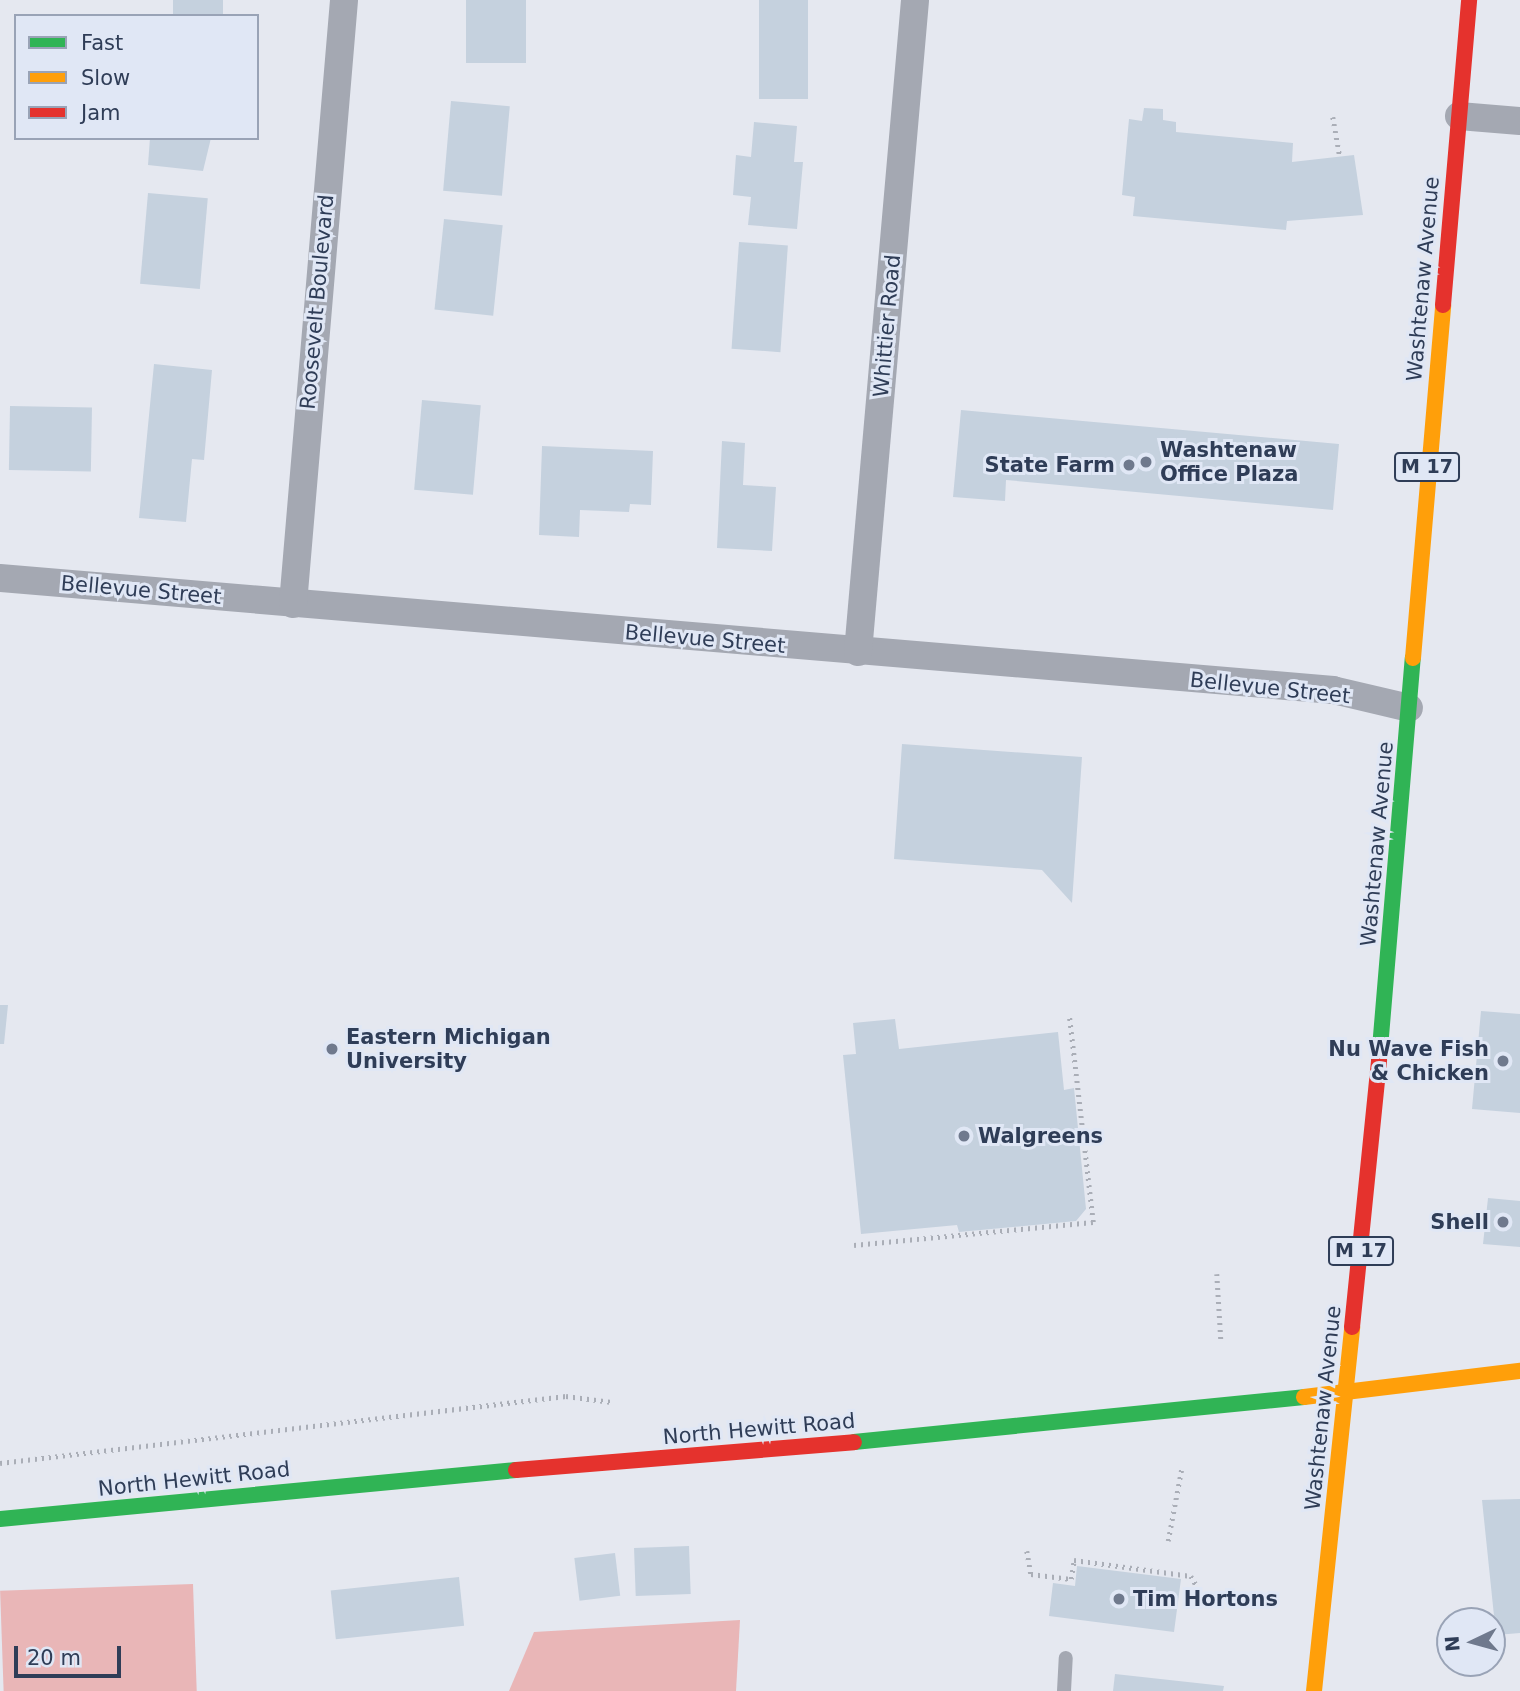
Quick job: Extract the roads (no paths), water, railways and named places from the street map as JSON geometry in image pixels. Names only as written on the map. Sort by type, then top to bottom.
[{"type":"main road","name":"Washtenaw Avenue","points":[[1314,1691],[1347,1392],[1469,0]]},
{"type":"main road","name":"North Hewitt Road","points":[[0,1519],[1347,1392],[1520,1371]]},
{"type":"street","name":"Roosevelt Boulevard","points":[[293,604],[344,0]]},
{"type":"street","name":"Whittier Road","points":[[858,652],[915,0]]},
{"type":"street","points":[[1459,116],[1520,121]]},
{"type":"street","name":"Bellevue Street","points":[[0,578],[1333,690],[1409,708]]},
{"type":"lane","points":[[1064,1691],[1066,1658]]},
{"type":"place","name":"Washtenaw Office Plaza","points":[[1146,462]]},
{"type":"place","name":"State Farm","points":[[1129,465]]},
{"type":"place","name":"Eastern Michigan University","points":[[332,1049]]},
{"type":"place","name":"Nu Wave Fish & Chicken","points":[[1503,1061]]},
{"type":"place","name":"Walgreens","points":[[964,1136]]},
{"type":"place","name":"Shell","points":[[1503,1222]]},
{"type":"place","name":"Tim Hortons","points":[[1119,1599]]}]
